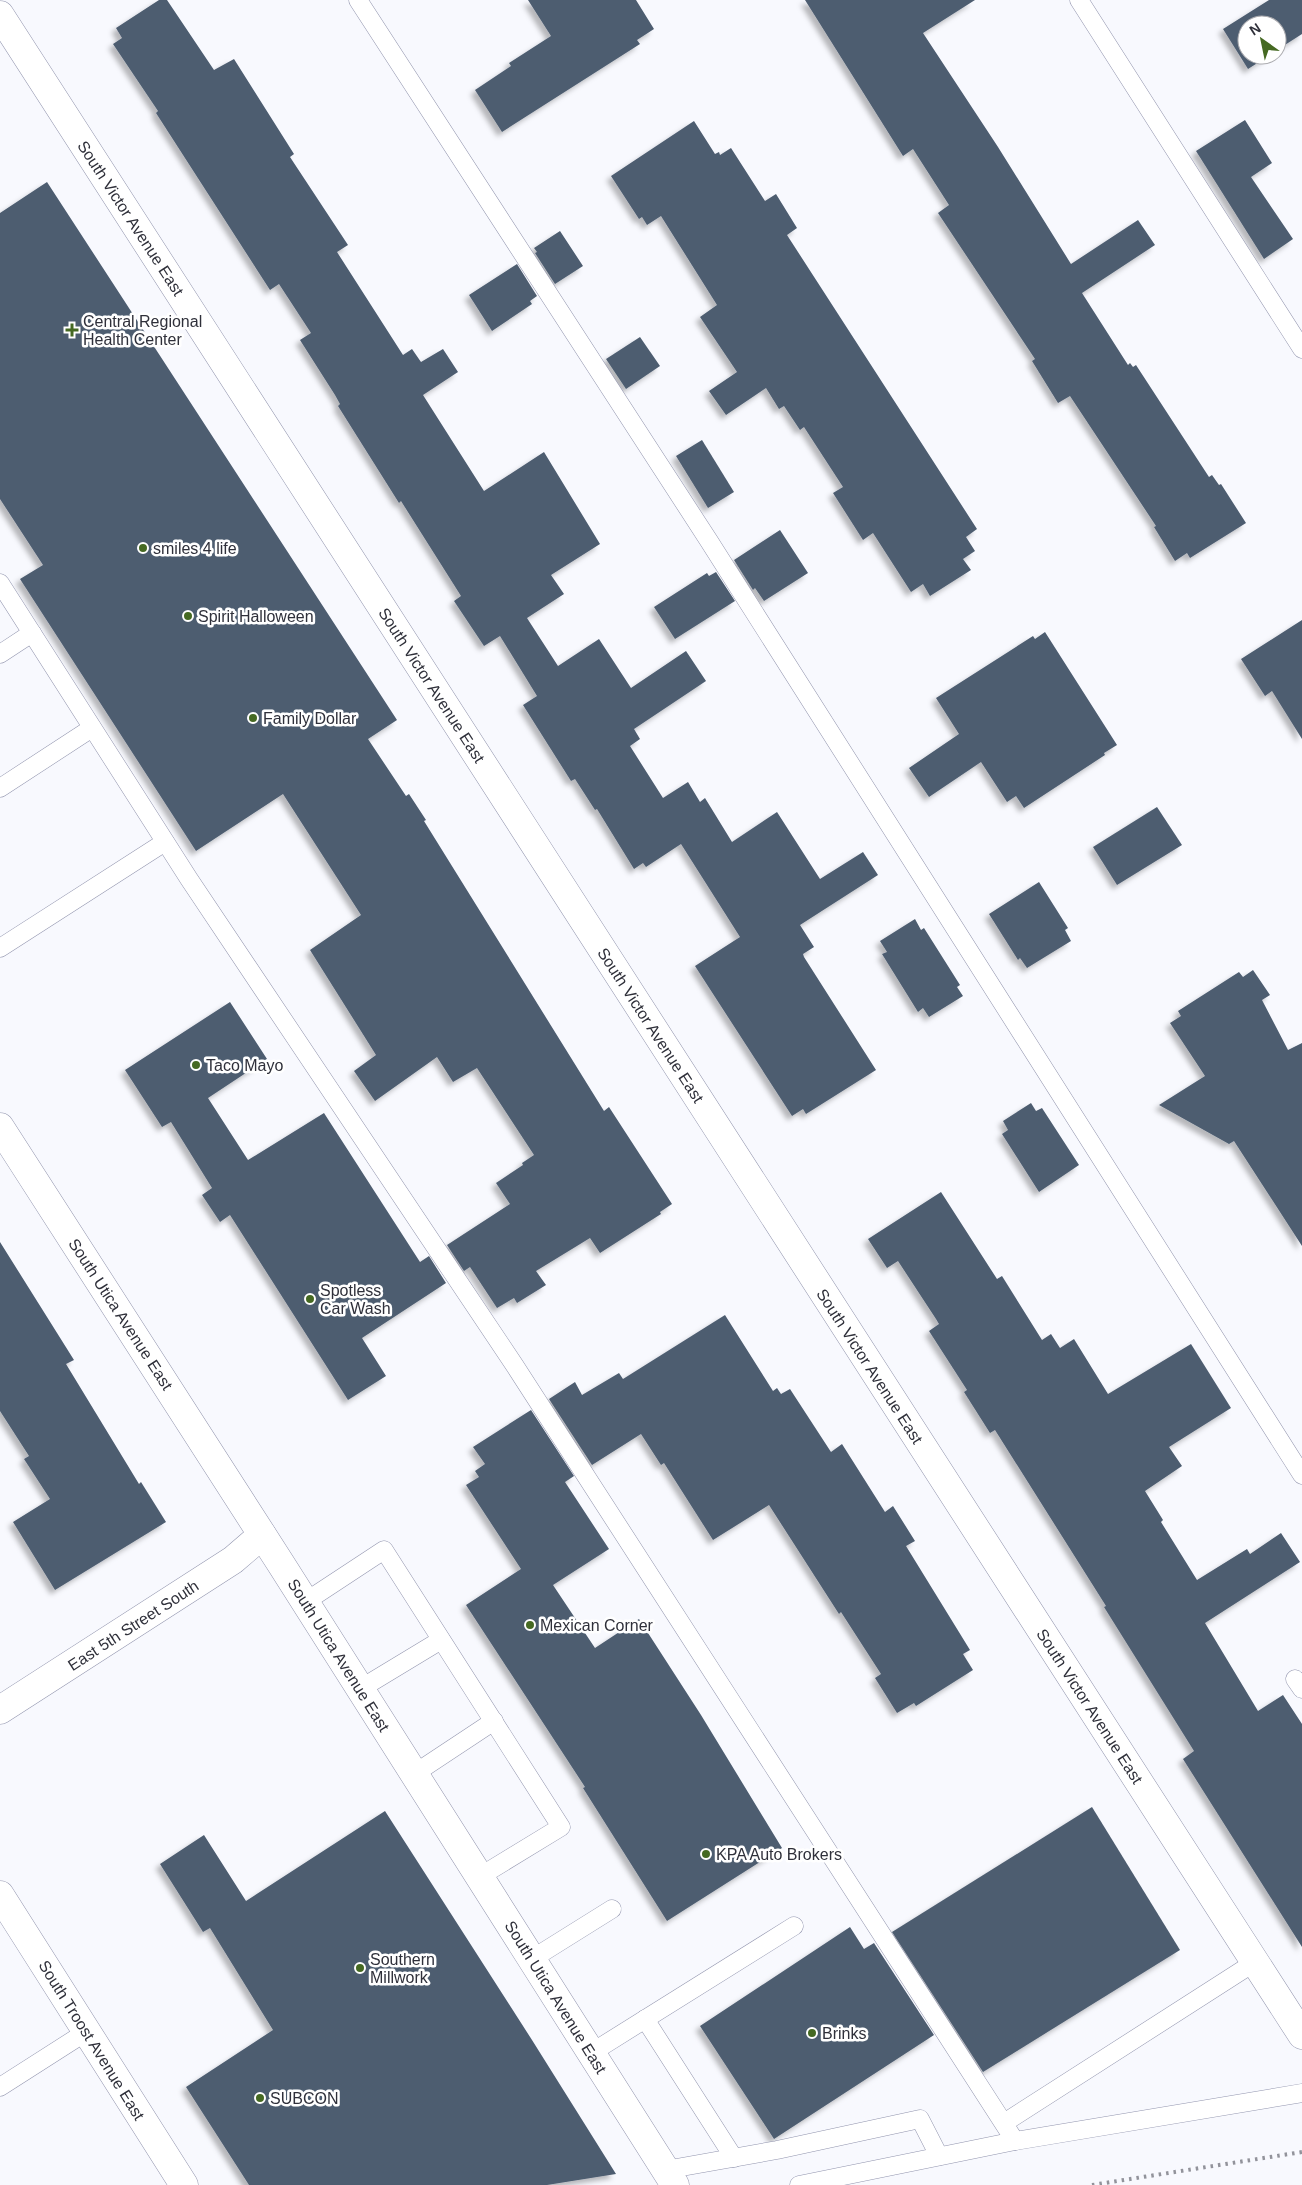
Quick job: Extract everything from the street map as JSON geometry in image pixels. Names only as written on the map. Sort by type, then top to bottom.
[{"type":"street","name":"South Victor Avenue East","points":[[0,15],[1302,2035]]},
{"type":"street","name":"South Utica Avenue East","points":[[0,1127],[305,1602],[672,2181]]},
{"type":"street","name":"East 5th Street South","points":[[0,1710],[233,1560],[262,1536]]},
{"type":"street","name":"South Troost Avenue East","points":[[0,1895],[184,2185]]},
{"type":"lane","points":[[358,0],[714,550],[1302,1475]]},
{"type":"lane","points":[[1079,0],[1302,349]]},
{"type":"lane","points":[[0,583],[165,842],[515,1366],[1015,2140]]},
{"type":"lane","points":[[0,654],[32,633]]},
{"type":"lane","points":[[0,788],[92,728]]},
{"type":"lane","points":[[0,948],[165,842]]},
{"type":"lane","points":[[305,1602],[384,1550],[494,1721],[561,1827],[479,1877]]},
{"type":"lane","points":[[360,1689],[442,1640]]},
{"type":"lane","points":[[414,1774],[494,1721]]},
{"type":"lane","points":[[532,1959],[612,1909]]},
{"type":"lane","points":[[591,2053],[794,1926]]},
{"type":"lane","points":[[1004,2123],[1255,1962]]},
{"type":"lane","points":[[645,2019],[734,2158]]},
{"type":"lane","points":[[0,2087],[86,2032]]},
{"type":"lane","points":[[799,2185],[1015,2140],[1302,2094]]},
{"type":"lane","points":[[672,2181],[734,2158],[920,2119],[939,2156]]},
{"type":"building","points":[[159,0],[167,0],[214,70],[234,59],[294,154],[290,157],[348,245],[337,252],[403,355],[412,349],[421,362],[443,349],[458,372],[423,395],[484,491],[544,452],[600,544],[551,575],[564,594],[527,618],[558,666],[599,639],[631,688],[686,651],[706,681],[634,729],[640,739],[630,746],[663,798],[688,782],[700,802],[705,798],[732,842],[777,812],[820,879],[863,852],[878,875],[800,925],[814,947],[803,954],[804,957],[876,1070],[806,1114],[803,1109],[792,1116],[695,966],[740,937],[681,844],[646,867],[643,863],[634,869],[597,809],[595,810],[575,779],[571,781],[523,705],[537,696],[500,636],[484,646],[454,601],[461,596],[401,501],[399,503],[338,406],[340,404],[335,395],[300,340],[311,333],[279,284],[270,290],[156,113],[158,111],[113,44],[122,38],[116,28]]},
{"type":"building","points":[[528,0],[636,0],[654,29],[637,40],[640,44],[502,132],[475,90],[511,66],[509,63],[551,36]]},
{"type":"building","points":[[805,0],[975,0],[923,33],[998,147],[1071,264],[1138,220],[1155,245],[1082,293],[1128,365],[1130,363],[1133,367],[1136,365],[1209,477],[1212,475],[1219,485],[1221,484],[1246,523],[1190,558],[1187,553],[1175,561],[1154,527],[1156,526],[1070,396],[1058,403],[1032,361],[1035,359],[938,213],[949,205],[913,149],[903,156]]},
{"type":"building","points":[[1269,0],[1302,0],[1302,34],[1287,44],[1287,15],[1245,15]]},
{"type":"building","points":[[1237,20],[1237,51],[1223,29]]},
{"type":"building","points":[[1246,65],[1254,65],[1248,69]]},
{"type":"building","points":[[1245,120],[1272,163],[1251,177],[1293,239],[1264,259],[1196,151]]},
{"type":"building","points":[[694,121],[715,154],[719,152],[720,155],[731,148],[765,201],[776,194],[797,228],[787,235],[977,529],[966,537],[975,551],[963,559],[971,570],[930,596],[923,584],[911,592],[873,533],[863,540],[833,493],[843,487],[804,427],[800,430],[784,406],[779,409],[766,388],[726,415],[709,391],[737,372],[700,317],[717,305],[661,216],[647,225],[642,217],[639,219],[611,176]]},
{"type":"building","points":[[47,182],[397,720],[368,739],[406,796],[409,794],[426,820],[424,821],[604,1111],[609,1107],[672,1204],[660,1212],[661,1214],[600,1253],[590,1238],[536,1271],[546,1285],[517,1303],[514,1298],[497,1308],[470,1267],[464,1271],[447,1245],[510,1204],[496,1183],[523,1165],[522,1163],[534,1155],[477,1068],[453,1082],[437,1057],[375,1101],[354,1071],[376,1055],[310,950],[361,915],[283,794],[196,851],[20,579],[43,565],[0,499],[0,213]]},
{"type":"building","points":[[560,231],[583,266],[555,284],[535,253],[537,252],[534,248]]},
{"type":"building","points":[[517,264],[537,296],[530,301],[532,304],[492,331],[469,295]]},
{"type":"building","points":[[640,337],[660,366],[626,389],[606,359]]},
{"type":"building","points":[[702,440],[734,492],[708,508],[676,456]]},
{"type":"building","points":[[780,530],[808,573],[764,601],[755,588],[753,590],[734,560]]},
{"type":"building","points":[[716,572],[735,601],[675,639],[654,607],[707,573],[709,576]]},
{"type":"building","points":[[1302,620],[1302,739],[1272,691],[1265,696],[1241,659]]},
{"type":"building","points":[[1045,632],[1117,745],[1104,753],[1105,755],[1024,808],[1016,796],[1007,802],[981,762],[929,797],[909,768],[959,734],[936,698],[1033,636],[1035,639]]},
{"type":"building","points":[[1157,807],[1182,845],[1117,885],[1093,847]]},
{"type":"building","points":[[1039,882],[1068,928],[1065,930],[1071,941],[1027,968],[1020,958],[1018,960],[989,914]]},
{"type":"building","points":[[915,919],[921,930],[924,928],[960,985],[957,987],[963,996],[929,1017],[923,1008],[918,1012],[882,954],[887,952],[880,941]]},
{"type":"building","points":[[1253,970],[1270,995],[1262,1000],[1288,1050],[1302,1043],[1302,1246],[1234,1141],[1229,1144],[1159,1105],[1205,1076],[1170,1023],[1181,1016],[1178,1011],[1239,972],[1243,977]]},
{"type":"building","points":[[230,1002],[267,1059],[208,1098],[248,1160],[324,1113],[420,1262],[429,1256],[446,1283],[362,1338],[386,1376],[348,1400],[230,1215],[220,1222],[202,1195],[212,1188],[171,1122],[162,1127],[125,1070]]},
{"type":"building","points":[[1031,1103],[1036,1111],[1042,1108],[1079,1165],[1039,1192],[1002,1134],[1008,1130],[1003,1121]]},
{"type":"building","points":[[941,1192],[997,1279],[1002,1276],[1042,1340],[1051,1334],[1060,1348],[1074,1339],[1108,1394],[1191,1344],[1231,1408],[1169,1447],[1182,1466],[1145,1491],[1163,1520],[1161,1522],[1197,1580],[1247,1549],[1250,1554],[1281,1533],[1300,1562],[1205,1623],[1258,1711],[1283,1695],[1302,1724],[1302,1947],[1183,1759],[1194,1751],[1104,1607],[1106,1606],[995,1430],[990,1433],[964,1392],[967,1390],[929,1331],[939,1324],[936,1319],[898,1261],[887,1268],[868,1239]]},
{"type":"building","points":[[0,1242],[74,1360],[66,1364],[139,1484],[141,1482],[166,1522],[55,1590],[13,1522],[50,1499],[24,1459],[29,1456],[0,1411]]},
{"type":"building","points":[[725,1315],[773,1391],[777,1388],[781,1394],[790,1389],[831,1452],[842,1444],[885,1512],[893,1506],[915,1541],[906,1546],[970,1650],[963,1654],[973,1670],[916,1706],[914,1703],[897,1713],[875,1678],[881,1674],[841,1612],[839,1614],[769,1505],[713,1540],[664,1463],[661,1465],[641,1434],[592,1465],[549,1399],[575,1382],[582,1395],[619,1373],[623,1379]]},
{"type":"building","points":[[531,1410],[574,1476],[565,1482],[609,1549],[553,1585],[595,1648],[639,1619],[701,1715],[782,1848],[667,1921],[583,1788],[585,1787],[466,1605],[521,1569],[466,1485],[479,1477],[475,1471],[485,1464],[473,1447]]},
{"type":"building","points":[[1092,1807],[1180,1950],[983,2072],[892,1932]]},
{"type":"building","name":"Southern Millwork","points":[[385,1811],[616,2174],[547,2185],[249,2185],[186,2087],[273,2030],[210,1928],[203,1932],[160,1864],[204,1835],[246,1901]]},
{"type":"building","name":"Brinks","points":[[850,1927],[864,1949],[874,1943],[934,2035],[774,2139],[700,2026]]},
{"type":"railway","points":[[1092,2185],[1302,2152]]},
{"type":"place","name":"Central Regional Health Center","points":[[72,330]]},
{"type":"place","name":"smiles 4 life","points":[[143,548]]},
{"type":"place","name":"Spirit Halloween","points":[[188,616]]},
{"type":"place","name":"Family Dollar","points":[[253,718]]},
{"type":"place","name":"Taco Mayo","points":[[196,1065]]},
{"type":"place","name":"Spotless Car Wash","points":[[310,1299]]},
{"type":"place","name":"Mexican Corner","points":[[530,1625]]},
{"type":"place","name":"KPA Auto Brokers","points":[[706,1854]]},
{"type":"place","name":"Southern Millwork","points":[[360,1968]]},
{"type":"place","name":"Brinks","points":[[812,2033]]},
{"type":"place","name":"SUBCON","points":[[260,2098]]}]
